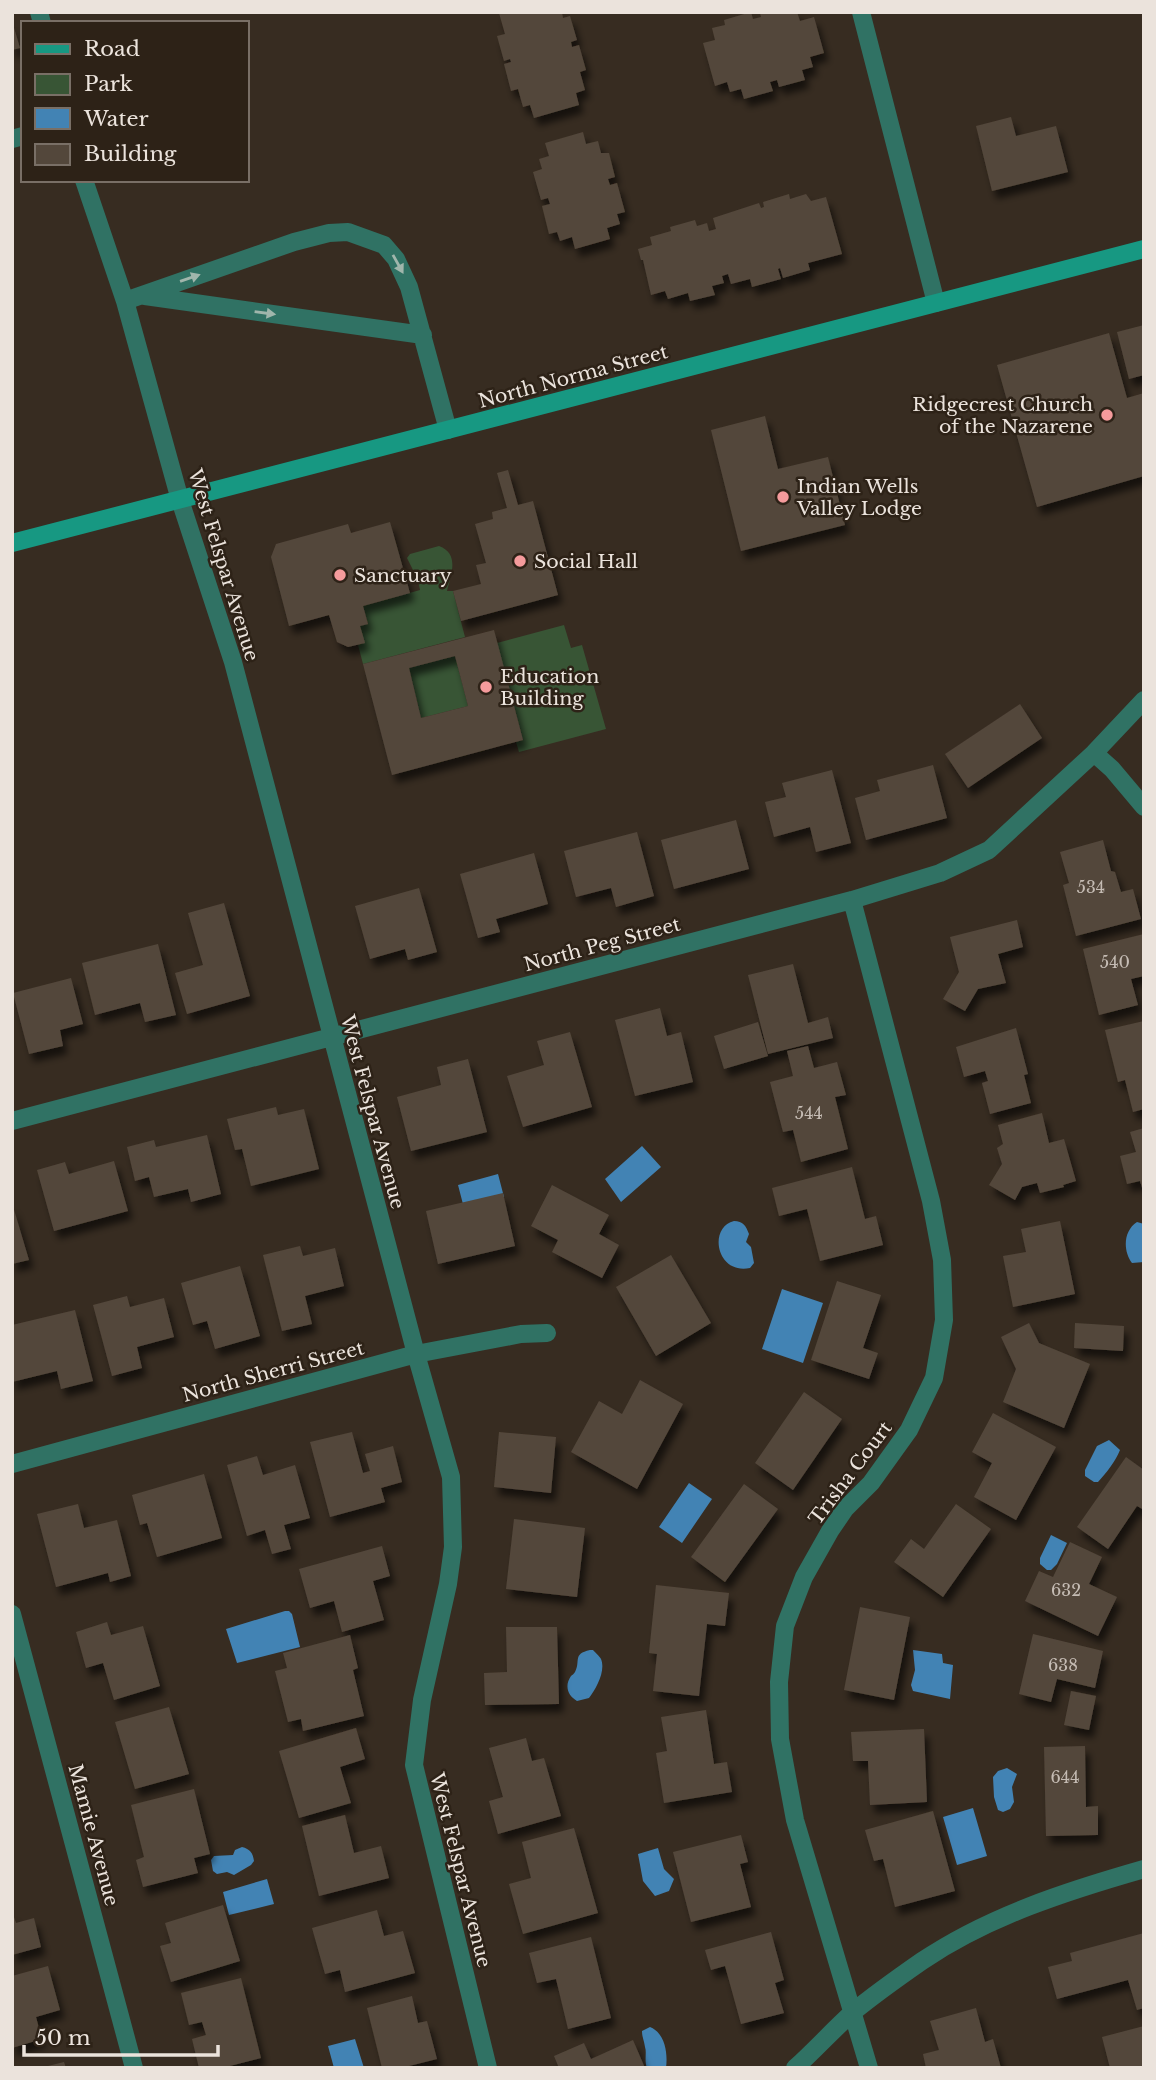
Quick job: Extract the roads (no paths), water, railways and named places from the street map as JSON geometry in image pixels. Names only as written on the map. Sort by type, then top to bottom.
[{"type":"main road","name":"North Norma Street","points":[[12,543],[1144,249]]},
{"type":"street","points":[[861,12],[936,303]]},
{"type":"street","name":"West Felspar Avenue","points":[[85,182],[133,298],[180,500],[233,662],[451,1477],[453,1547],[448,1584],[422,1700],[414,1765],[488,2068]]},
{"type":"street","points":[[133,298],[294,242],[329,233],[348,232],[384,245],[396,259],[409,287],[448,430]]},
{"type":"street","points":[[133,298],[423,335]]},
{"type":"street","name":"North Peg Street","points":[[12,1121],[852,900],[940,873],[989,850],[1094,753],[1144,700]]},
{"type":"street","points":[[1094,753],[1112,769],[1144,807]]},
{"type":"street","name":"Trisha Court","points":[[852,900],[930,1201],[942,1260],[944,1320],[934,1378],[909,1430],[871,1483],[845,1509],[804,1577],[785,1626],[779,1682],[780,1739],[795,1820],[869,2068]]},
{"type":"street","name":"North Sherri Street","points":[[12,1464],[416,1354],[521,1334],[547,1333]]},
{"type":"street","name":"Mamie Avenue","points":[[12,1614],[134,2068]]},
{"type":"street","points":[[795,2068],[853,2012],[923,1960],[1019,1910],[1087,1885],[1144,1869]]},
{"type":"water","points":[[642,1146],[661,1167],[621,1202],[605,1179]]},
{"type":"water","points":[[498,1174],[504,1197],[464,1208],[458,1185]]},
{"type":"water","points":[[734,1221],[744,1224],[749,1234],[746,1242],[751,1247],[754,1263],[750,1268],[738,1268],[723,1258],[719,1240],[721,1232],[726,1225]]},
{"type":"water","points":[[1137,1222],[1144,1224],[1144,1262],[1132,1263],[1127,1253],[1126,1241],[1129,1231]]},
{"type":"water","points":[[782,1289],[823,1303],[803,1363],[762,1349]]},
{"type":"water","points":[[1109,1440],[1120,1450],[1105,1474],[1098,1482],[1094,1482],[1085,1476],[1085,1470],[1097,1446]]},
{"type":"water","points":[[689,1483],[712,1499],[682,1543],[659,1527]]},
{"type":"water","points":[[1051,1535],[1067,1543],[1057,1564],[1047,1570],[1040,1564],[1040,1558]]},
{"type":"water","points":[[285,1611],[292,1614],[300,1647],[237,1663],[226,1629]]},
{"type":"water","points":[[590,1650],[601,1659],[601,1674],[589,1698],[577,1701],[569,1694],[568,1683],[575,1673],[579,1656]]},
{"type":"water","points":[[913,1650],[942,1654],[943,1663],[953,1665],[950,1699],[913,1691]]},
{"type":"water","points":[[1007,1768],[1017,1774],[1012,1787],[1014,1802],[1010,1809],[1003,1812],[998,1810],[994,1797],[993,1777],[998,1771]]},
{"type":"water","points":[[973,1808],[987,1856],[957,1865],[943,1817]]},
{"type":"water","points":[[242,1847],[252,1854],[254,1861],[251,1865],[234,1875],[227,1872],[217,1874],[213,1871],[211,1860],[214,1856],[233,1855],[235,1850]]},
{"type":"water","points":[[658,1848],[664,1869],[674,1879],[669,1891],[655,1896],[643,1881],[638,1854]]},
{"type":"water","points":[[267,1879],[274,1904],[229,1915],[223,1892]]},
{"type":"water","points":[[650,2027],[659,2034],[664,2044],[666,2068],[647,2068],[642,2031]]},
{"type":"water","points":[[355,2039],[364,2068],[334,2068],[328,2046]]},
{"type":"place","name":"Ridgecrest Church of the Nazarene","points":[[1107,415]]},
{"type":"place","name":"Indian Wells Valley Lodge","points":[[783,497]]},
{"type":"place","name":"Social Hall","points":[[520,561]]},
{"type":"place","name":"Sanctuary","points":[[340,575]]},
{"type":"place","name":"Education Building","points":[[486,687]]}]
